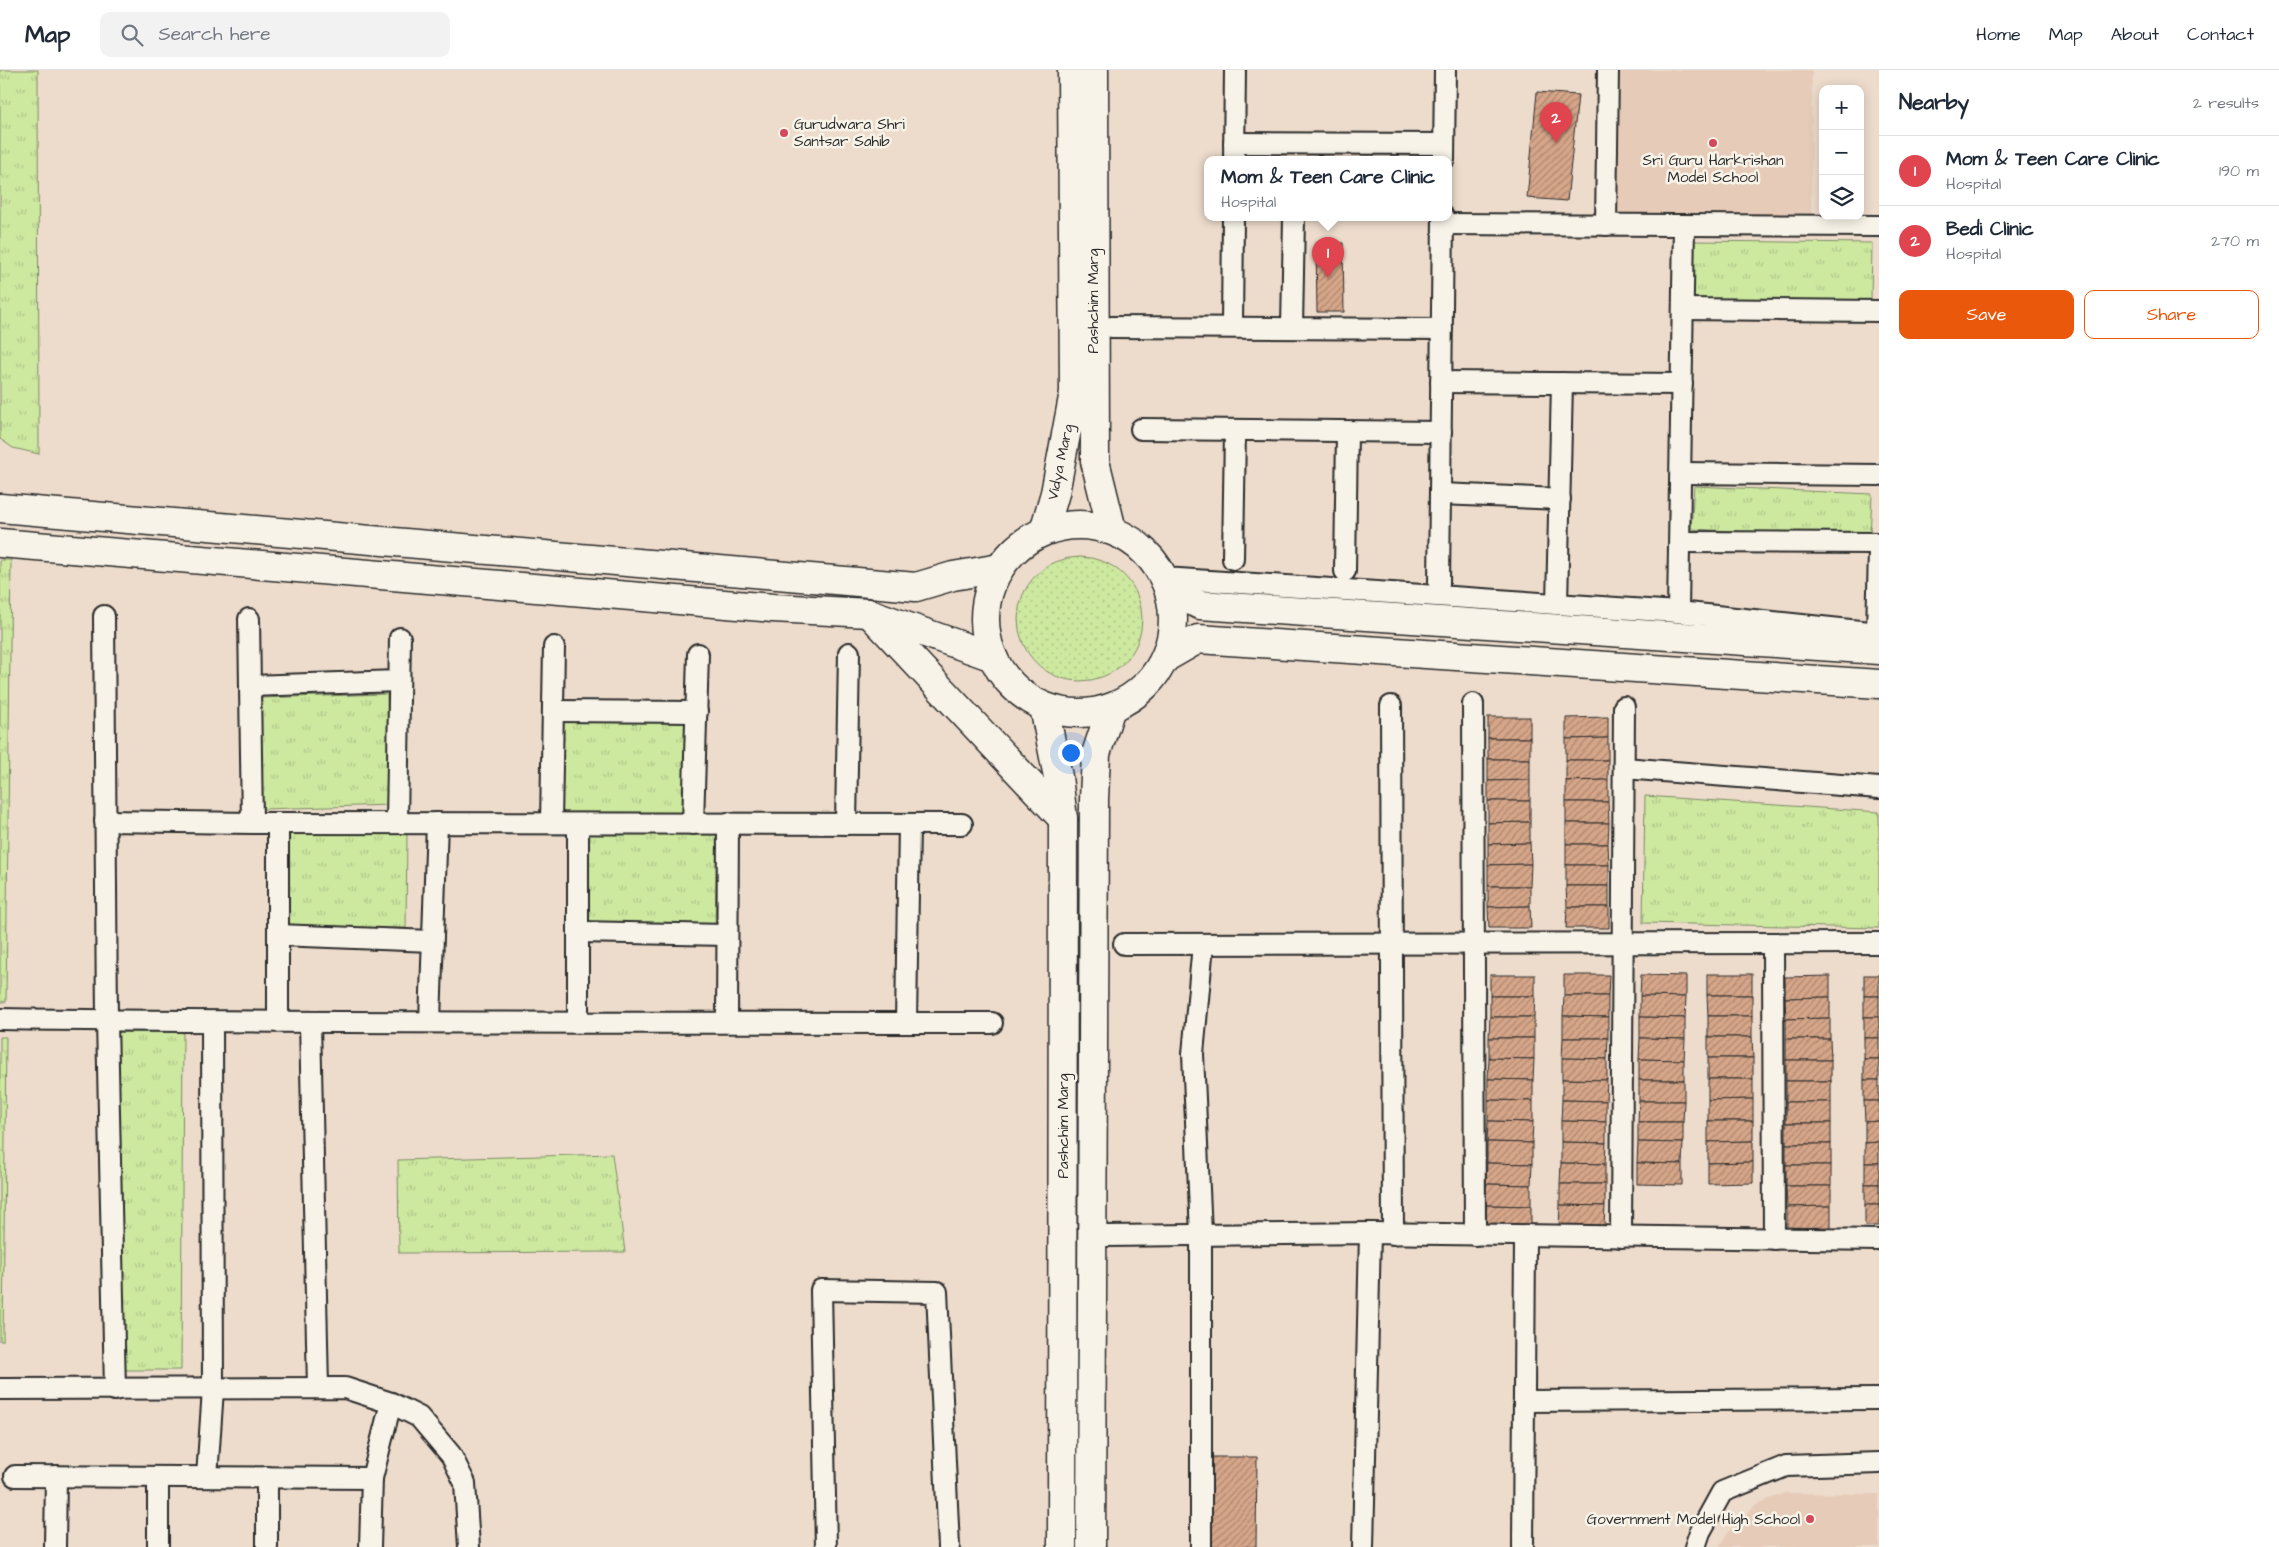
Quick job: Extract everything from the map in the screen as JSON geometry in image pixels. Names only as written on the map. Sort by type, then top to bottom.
[{"type":"main road","name":"Pashchim Marg","points":[[1072,70],[1074,392]]},
{"type":"main road","name":"Pashchim Marg","points":[[1094,70],[1095,462],[1112,530]]},
{"type":"main road","name":"Vidya Marg","points":[[1044,531],[1056,493],[1074,392]]},
{"type":"main road","points":[[0,508],[916,587],[952,576],[1000,568]]},
{"type":"main road","points":[[1078,524],[1112,530],[1142,547],[1153,560],[1167,584],[1173,612],[1172,636],[1165,658],[1158,671],[1143,688],[1111,708],[1089,713],[1066,712],[1044,707],[1023,695],[1005,678],[993,657],[985,627],[987,597],[1000,568],[1012,553],[1027,540],[1044,531],[1078,524]]},
{"type":"main road","points":[[0,543],[763,607],[869,613],[993,657]]},
{"type":"main road","points":[[1167,584],[1200,605],[1878,639]]},
{"type":"main road","points":[[869,613],[1063,818]]},
{"type":"main road","points":[[1165,658],[1198,639],[1879,684]]},
{"type":"main road","name":"Pashchim Marg","points":[[1044,707],[1058,777],[1063,818],[1062,1547]]},
{"type":"main road","name":"Pashchim Marg","points":[[1091,1547],[1094,800],[1096,754],[1111,708]]},
{"type":"street","points":[[1235,70],[1234,151],[1444,152],[1445,70]]},
{"type":"street","points":[[1606,225],[1608,70]]},
{"type":"street","points":[[1452,220],[1606,225],[1879,226]]},
{"type":"street","points":[[1232,327],[1233,221]]},
{"type":"street","points":[[1292,328],[1294,221]]},
{"type":"street","points":[[1439,584],[1443,221]]},
{"type":"street","points":[[1678,612],[1684,226]]},
{"type":"street","points":[[1683,309],[1879,311]]},
{"type":"street","points":[[1111,327],[1442,329]]},
{"type":"street","points":[[1442,382],[1682,384]]},
{"type":"street","points":[[1557,604],[1562,383]]},
{"type":"street","points":[[1141,429],[1441,432]]},
{"type":"street","points":[[1233,559],[1235,430]]},
{"type":"street","points":[[1345,571],[1347,432]]},
{"type":"street","points":[[1681,473],[1879,475]]},
{"type":"street","points":[[1440,494],[1560,499]]},
{"type":"street","points":[[1680,542],[1879,543]]},
{"type":"street","points":[[1167,584],[1678,612],[1878,639],[1879,550]]},
{"type":"street","points":[[104,616],[107,1021],[115,1390]]},
{"type":"street","points":[[249,618],[252,823]]},
{"type":"street","points":[[397,823],[400,638]]},
{"type":"street","points":[[551,824],[554,647]]},
{"type":"street","points":[[846,824],[849,653]]},
{"type":"street","points":[[693,824],[698,654]]},
{"type":"street","points":[[250,686],[399,681]]},
{"type":"street","points":[[1473,704],[1475,1236]]},
{"type":"street","points":[[1391,706],[1393,1234]]},
{"type":"street","points":[[1621,1237],[1624,707]]},
{"type":"street","points":[[553,711],[696,712]]},
{"type":"street","points":[[1624,768],[1879,788]]},
{"type":"street","points":[[105,821],[962,824]]},
{"type":"street","points":[[278,823],[278,1022]]},
{"type":"street","points":[[430,1021],[437,823]]},
{"type":"street","points":[[578,824],[578,1022]]},
{"type":"street","points":[[727,1022],[728,824]]},
{"type":"street","points":[[906,1023],[909,824]]},
{"type":"street","points":[[578,932],[728,935]]},
{"type":"street","points":[[278,935],[432,941]]},
{"type":"street","points":[[1773,943],[1774,1239]]},
{"type":"street","points":[[1124,944],[1879,943]]},
{"type":"street","points":[[1201,1547],[1201,1234],[1193,1054],[1203,944]]},
{"type":"street","points":[[0,1019],[212,1022],[992,1023]]},
{"type":"street","points":[[207,1477],[213,1389],[212,1022]]},
{"type":"street","points":[[310,1022],[318,1388]]},
{"type":"street","points":[[1106,1236],[1370,1233],[1525,1237],[1879,1240]]},
{"type":"street","points":[[1363,1547],[1370,1233]]},
{"type":"street","points":[[1523,1547],[1525,1237]]},
{"type":"street","points":[[826,1547],[821,1290],[937,1292],[949,1547]]},
{"type":"street","points":[[0,1389],[345,1388],[391,1403],[419,1418],[451,1455],[464,1483],[469,1547]]},
{"type":"street","points":[[1524,1401],[1879,1399]]},
{"type":"street","points":[[370,1547],[372,1478],[391,1403]]},
{"type":"street","points":[[1695,1547],[1700,1532],[1722,1492],[1786,1466],[1879,1463]]},
{"type":"street","points":[[15,1476],[372,1478]]},
{"type":"street","points":[[55,1547],[56,1476]]},
{"type":"street","points":[[158,1477],[158,1547]]},
{"type":"street","points":[[267,1477],[267,1547]]},
{"type":"shaded area","name":"Sri Guru Harkrishan Model School","points":[[1615,70],[1812,70],[1811,219],[1614,216]]},
{"type":"shaded area","name":"Government Model High School","points":[[1785,1493],[1879,1494],[1879,1547],[1719,1547],[1727,1533],[1756,1504]]},
{"type":"green space","points":[[0,70],[38,70],[39,454],[13,448],[0,439]]},
{"type":"green space","points":[[1694,241],[1872,243],[1871,301],[1693,300]]},
{"type":"green space","points":[[1694,486],[1872,494],[1870,538],[1691,529]]},
{"type":"green space","points":[[1080,557],[1104,561],[1124,575],[1138,595],[1142,619],[1138,643],[1124,663],[1104,677],[1080,681],[1056,677],[1036,663],[1022,643],[1018,619],[1022,595],[1036,575],[1056,561]]},
{"type":"green space","points":[[0,560],[11,560],[6,1002],[0,1002]]},
{"type":"green space","points":[[387,694],[390,805],[263,809],[260,698]]},
{"type":"green space","points":[[562,717],[689,718],[687,817],[560,816]]},
{"type":"green space","points":[[1645,796],[1879,812],[1879,928],[1643,923]]},
{"type":"green space","points":[[286,832],[407,833],[406,928],[285,928]]},
{"type":"green space","points":[[588,832],[717,833],[715,927],[586,926]]},
{"type":"green space","points":[[106,1032],[183,1032],[181,1370],[104,1370]]},
{"type":"green space","points":[[0,1037],[6,1037],[3,1341],[0,1341]]},
{"type":"green space","points":[[612,1154],[625,1252],[399,1253],[398,1160]]},
{"type":"building","points":[[1537,92],[1578,95],[1567,201],[1527,198]]},
{"type":"building","points":[[1316,243],[1343,243],[1344,312],[1317,312]]},
{"type":"building","points":[[1488,717],[1530,717],[1530,738],[1488,738]]},
{"type":"building","points":[[1608,717],[1608,738],[1566,739],[1566,718]]},
{"type":"building","points":[[1488,738],[1530,738],[1530,759],[1488,759]]},
{"type":"building","points":[[1608,738],[1608,760],[1566,760],[1566,739]]},
{"type":"building","points":[[1488,759],[1530,759],[1530,780],[1488,781]]},
{"type":"building","points":[[1566,760],[1608,760],[1608,780],[1566,781]]},
{"type":"building","points":[[1530,780],[1530,801],[1488,801],[1488,781]]},
{"type":"building","points":[[1608,780],[1608,802],[1566,802],[1566,781]]},
{"type":"building","points":[[1488,801],[1530,801],[1530,822],[1488,823]]},
{"type":"building","points":[[1566,802],[1608,802],[1609,823],[1566,823]]},
{"type":"building","points":[[1530,822],[1530,843],[1488,844],[1488,823]]},
{"type":"building","points":[[1566,823],[1609,823],[1608,844],[1566,844]]},
{"type":"building","points":[[1530,843],[1531,864],[1488,865],[1488,844]]},
{"type":"building","points":[[1566,844],[1608,844],[1609,865],[1566,865]]},
{"type":"building","points":[[1531,864],[1530,886],[1488,886],[1488,865]]},
{"type":"building","points":[[1566,865],[1609,865],[1609,886],[1566,886]]},
{"type":"building","points":[[1488,886],[1530,886],[1530,906],[1488,907]]},
{"type":"building","points":[[1566,886],[1609,886],[1609,907],[1567,907]]},
{"type":"building","points":[[1530,906],[1531,928],[1489,928],[1488,907]]},
{"type":"building","points":[[1567,907],[1609,907],[1609,928],[1566,928]]},
{"type":"building","points":[[1707,974],[1752,974],[1752,995],[1707,995]]},
{"type":"building","points":[[1490,975],[1535,975],[1535,996],[1490,996]]},
{"type":"building","points":[[1564,975],[1609,975],[1608,996],[1564,996]]},
{"type":"building","points":[[1641,975],[1686,976],[1686,997],[1640,996]]},
{"type":"building","points":[[1864,975],[1879,975],[1879,996],[1864,996]]},
{"type":"building","points":[[1830,976],[1830,997],[1785,998],[1785,977]]},
{"type":"building","points":[[1707,995],[1752,995],[1752,1016],[1708,1016]]},
{"type":"building","points":[[1490,996],[1535,996],[1534,1017],[1490,1017]]},
{"type":"building","points":[[1564,996],[1608,996],[1608,1017],[1563,1016]]},
{"type":"building","points":[[1640,996],[1686,997],[1685,1018],[1640,1017]]},
{"type":"building","points":[[1864,996],[1879,996],[1879,1017],[1864,1017]]},
{"type":"building","points":[[1830,997],[1830,1018],[1786,1019],[1785,998]]},
{"type":"building","points":[[1563,1016],[1608,1017],[1608,1038],[1563,1038]]},
{"type":"building","points":[[1708,1016],[1752,1016],[1752,1037],[1708,1037]]},
{"type":"building","points":[[1490,1017],[1534,1017],[1534,1038],[1489,1038]]},
{"type":"building","points":[[1640,1017],[1685,1018],[1685,1039],[1640,1038]]},
{"type":"building","points":[[1864,1017],[1879,1017],[1879,1038],[1864,1038]]},
{"type":"building","points":[[1830,1018],[1830,1039],[1786,1039],[1786,1019]]},
{"type":"building","points":[[1708,1037],[1752,1037],[1753,1058],[1708,1058]]},
{"type":"building","points":[[1489,1038],[1534,1038],[1534,1059],[1489,1058]]},
{"type":"building","points":[[1563,1038],[1608,1038],[1607,1059],[1562,1058]]},
{"type":"building","points":[[1640,1038],[1685,1039],[1684,1060],[1639,1059]]},
{"type":"building","points":[[1864,1038],[1879,1038],[1879,1059],[1864,1059]]},
{"type":"building","points":[[1786,1039],[1830,1039],[1831,1060],[1786,1060]]},
{"type":"building","points":[[1489,1058],[1534,1059],[1533,1080],[1488,1079]]},
{"type":"building","points":[[1562,1058],[1607,1059],[1607,1080],[1562,1079]]},
{"type":"building","points":[[1708,1058],[1753,1058],[1753,1079],[1708,1079]]},
{"type":"building","points":[[1639,1059],[1684,1060],[1684,1080],[1639,1080]]},
{"type":"building","points":[[1864,1059],[1879,1059],[1879,1080],[1864,1080]]},
{"type":"building","points":[[1786,1060],[1831,1060],[1831,1081],[1786,1081]]},
{"type":"building","points":[[1488,1079],[1533,1080],[1533,1101],[1488,1100]]},
{"type":"building","points":[[1562,1079],[1607,1080],[1606,1101],[1562,1100]]},
{"type":"building","points":[[1708,1079],[1753,1079],[1753,1099],[1708,1100]]},
{"type":"building","points":[[1639,1080],[1684,1080],[1684,1101],[1639,1101]]},
{"type":"building","points":[[1864,1080],[1879,1080],[1879,1101],[1864,1101]]},
{"type":"building","points":[[1786,1081],[1831,1081],[1831,1102],[1786,1102]]},
{"type":"building","points":[[1753,1099],[1753,1121],[1708,1121],[1708,1100]]},
{"type":"building","points":[[1488,1100],[1533,1101],[1533,1122],[1488,1121]]},
{"type":"building","points":[[1562,1100],[1606,1101],[1606,1122],[1561,1121]]},
{"type":"building","points":[[1639,1101],[1684,1101],[1683,1122],[1638,1122]]},
{"type":"building","points":[[1864,1101],[1879,1101],[1879,1121],[1865,1122]]},
{"type":"building","points":[[1786,1102],[1831,1102],[1831,1123],[1786,1123]]},
{"type":"building","points":[[1488,1121],[1533,1122],[1532,1143],[1487,1142]]},
{"type":"building","points":[[1561,1121],[1606,1122],[1606,1143],[1561,1142]]},
{"type":"building","points":[[1708,1121],[1753,1121],[1753,1141],[1708,1142]]},
{"type":"building","points":[[1879,1121],[1879,1142],[1865,1143],[1865,1122]]},
{"type":"building","points":[[1638,1122],[1683,1122],[1683,1143],[1638,1142]]},
{"type":"building","points":[[1786,1123],[1831,1123],[1831,1144],[1786,1144]]},
{"type":"building","points":[[1753,1141],[1753,1162],[1708,1163],[1708,1142]]},
{"type":"building","points":[[1487,1142],[1532,1143],[1532,1164],[1487,1163]]},
{"type":"building","points":[[1561,1142],[1606,1143],[1605,1164],[1561,1163]]},
{"type":"building","points":[[1638,1142],[1683,1143],[1682,1164],[1637,1163]]},
{"type":"building","points":[[1879,1142],[1879,1163],[1865,1163],[1865,1143]]},
{"type":"building","points":[[1786,1144],[1831,1144],[1831,1165],[1786,1165]]},
{"type":"building","points":[[1753,1162],[1753,1183],[1708,1184],[1708,1163]]},
{"type":"building","points":[[1487,1163],[1532,1164],[1531,1185],[1486,1184]]},
{"type":"building","points":[[1561,1163],[1605,1164],[1605,1184],[1560,1184]]},
{"type":"building","points":[[1637,1163],[1682,1164],[1682,1185],[1637,1184]]},
{"type":"building","points":[[1865,1163],[1879,1163],[1879,1184],[1865,1184]]},
{"type":"building","points":[[1786,1165],[1831,1165],[1831,1186],[1786,1186]]},
{"type":"building","points":[[1486,1184],[1531,1185],[1531,1206],[1486,1205]]},
{"type":"building","points":[[1560,1184],[1605,1184],[1605,1206],[1560,1205]]},
{"type":"building","points":[[1865,1184],[1879,1184],[1879,1205],[1865,1205]]},
{"type":"building","points":[[1786,1186],[1831,1186],[1831,1206],[1787,1207]]},
{"type":"building","points":[[1486,1205],[1531,1206],[1531,1227],[1486,1226]]},
{"type":"building","points":[[1560,1205],[1605,1206],[1604,1226],[1559,1226]]},
{"type":"building","points":[[1865,1205],[1879,1205],[1879,1226],[1865,1226]]},
{"type":"building","points":[[1831,1206],[1831,1227],[1787,1228],[1787,1207]]},
{"type":"building","points":[[1212,1457],[1257,1457],[1256,1547],[1211,1547]]},
{"type":"place","name":"Gurudwara Shri Santsar Sahib","points":[[784,133]]},
{"type":"place","name":"Bedi Clinic","points":[[1556,143]]},
{"type":"place","name":"Sri Guru Harkrishan Model School","points":[[1713,143]]},
{"type":"place","name":"Mom & Teen Care Clinic","points":[[1328,278]]},
{"type":"place","name":"Government Model High School","points":[[1810,1519]]}]
